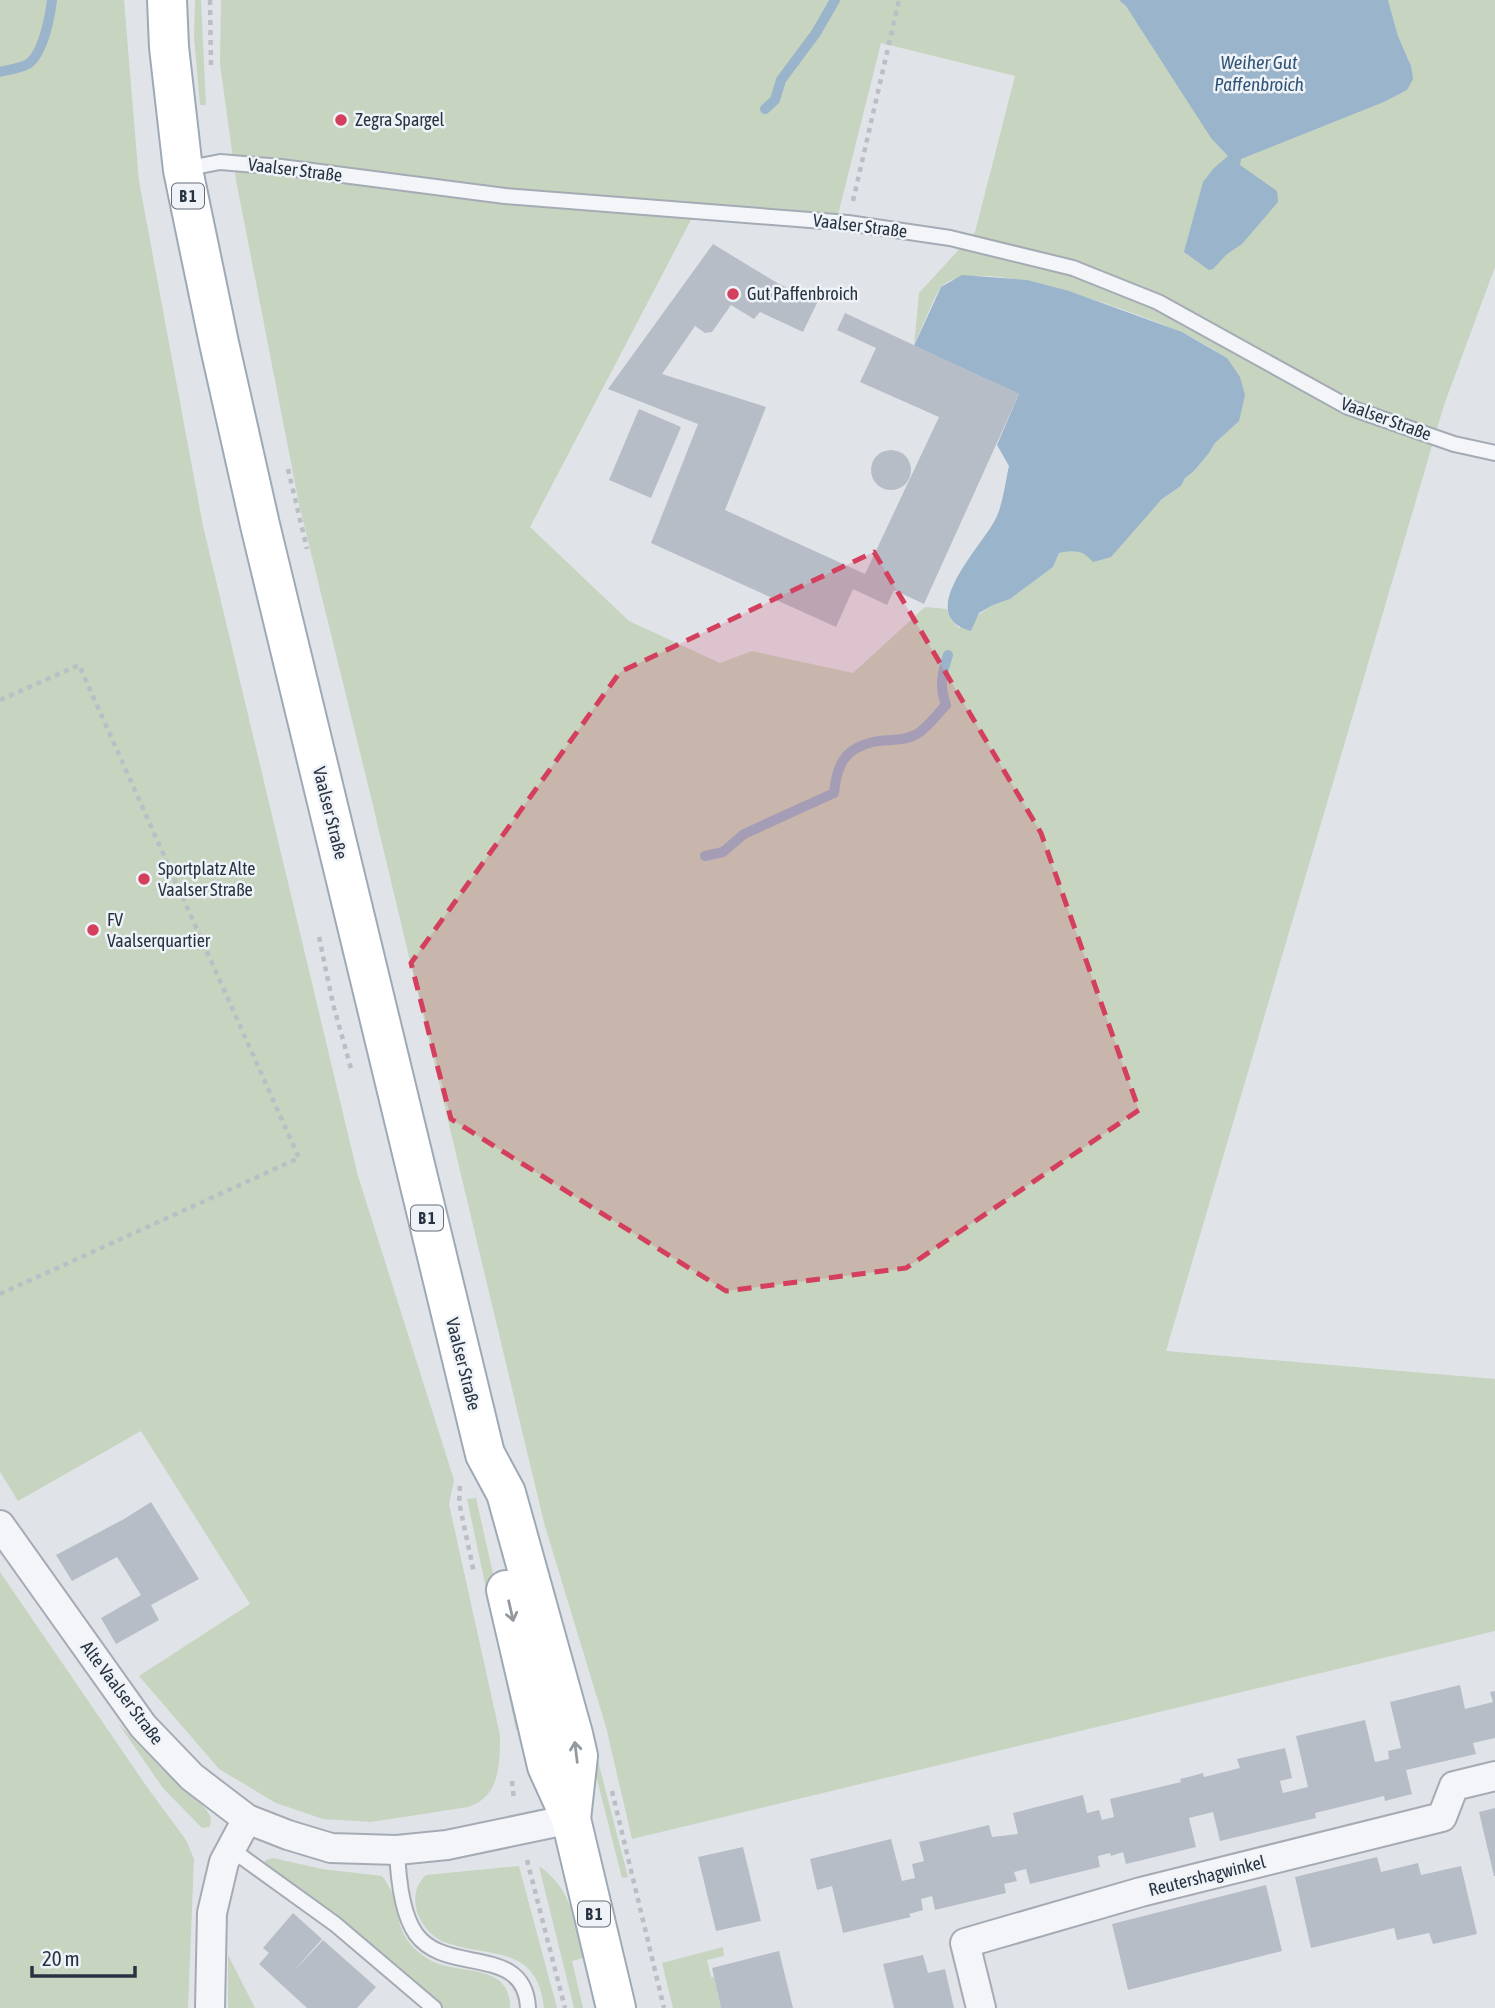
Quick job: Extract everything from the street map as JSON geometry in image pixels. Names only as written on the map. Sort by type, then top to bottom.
[{"type":"main road","name":"Vaalser Straße","points":[[167,0],[169,47],[183,170],[219,343],[260,525],[485,1454],[485,1497],[547,1766],[571,1819],[616,2008]]},
{"type":"street","name":"Alte Vaalser Straße","points":[[0,1525],[143,1726],[192,1777],[247,1819],[331,1848],[397,1850],[458,1843],[571,1819]]},
{"type":"street","name":"Reutershagwinkel","points":[[981,2008],[965,1942],[1142,1892],[1442,1817],[1454,1786],[1495,1776]]},
{"type":"street","points":[[210,2008],[212,1913],[224,1862],[247,1819]]},
{"type":"lane","name":"Vaalser Straße","points":[[183,170],[220,162],[281,167],[505,196],[848,222],[950,238],[1073,268],[1158,302],[1348,407],[1454,444],[1495,453]]},
{"type":"lane","points":[[231,1849],[335,1924],[434,2008]]},
{"type":"lane","points":[[397,1850],[397,1878],[415,1933],[429,1948],[448,1956],[496,1964],[509,1972],[520,1982],[528,2008]]},
{"type":"path","points":[[848,222],[899,0]]},
{"type":"path","points":[[0,700],[79,665],[299,1158],[0,1294]]},
{"type":"path","points":[[610,1781],[664,2008]]},
{"type":"path","points":[[527,1858],[565,2008]]},
{"type":"highlighted area","points":[[874,552],[1041,833],[1139,1110],[906,1268],[726,1291],[451,1119],[411,963],[620,672]]},
{"type":"green space","points":[[0,0],[124,0],[139,181],[203,526],[358,1176],[454,1480],[449,1504],[500,1735],[500,1757],[492,1787],[479,1802],[468,1807],[371,1822],[323,1819],[276,1803],[219,1769],[139,1676],[250,1604],[141,1431],[18,1501],[0,1472]]},
{"type":"green space","points":[[195,0],[201,0],[206,105],[200,105],[194,38]]},
{"type":"green space","points":[[221,0],[1119,0],[1241,159],[1384,102],[1407,90],[1411,66],[1398,36],[1388,0],[1495,0],[1495,267],[1444,405],[1166,1351],[1495,1379],[1495,1631],[632,1839],[606,1727],[544,1523],[299,504],[236,180],[220,64]],"holes":[[[881,43],[1015,76],[975,232],[919,293],[914,346],[941,287],[959,278],[987,276],[1021,280],[1131,312],[1193,338],[1227,358],[1238,421],[1215,443],[1181,486],[1087,555],[1074,550],[1059,553],[1053,567],[1010,599],[993,605],[959,628],[951,620],[947,609],[925,607],[853,673],[752,651],[720,663],[629,621],[530,527],[692,218],[835,227]]]},
{"type":"green space","points":[[476,1498],[528,1729],[516,1730],[467,1499]]},
{"type":"green space","points":[[0,1572],[186,1840],[194,1859],[188,2008],[0,2008]]},
{"type":"green space","points":[[118,1723],[162,1769],[205,1808],[211,1817],[210,1827],[202,1828],[163,1788]]},
{"type":"green space","points":[[594,1743],[628,1877],[622,1878],[588,1744]]},
{"type":"green space","points":[[273,1858],[322,1869],[382,1876],[394,1898],[402,1930],[416,1950],[441,1965],[492,1976],[502,1983],[508,1993],[510,2008],[444,2008],[400,1973],[334,1912],[262,1865]]},
{"type":"green space","points":[[519,1866],[557,2008],[544,2008],[540,1987],[522,1963],[437,1938],[422,1923],[415,1903],[419,1884],[426,1875]]},
{"type":"green space","points":[[539,1866],[550,1875],[565,1895],[574,1919],[583,1958],[572,1961],[583,2008],[574,2008]]},
{"type":"green space","points":[[723,1947],[724,1956],[707,1960],[721,2008],[673,2008],[662,1963]]},
{"type":"green space","points":[[228,1955],[255,2008],[228,2008]]},
{"type":"water","name":"Weiher Gut Paffenbroich","points":[[1119,0],[1388,0],[1413,79],[1407,90],[1384,102],[1241,159],[1240,165],[1277,191],[1278,202],[1242,244],[1209,270],[1184,252],[1203,182],[1228,156],[1211,138],[1126,6]]},
{"type":"water","points":[[962,275],[1027,280],[1069,291],[1182,332],[1227,358],[1240,377],[1245,395],[1239,421],[1215,443],[1181,486],[1161,500],[1111,557],[1093,562],[1078,552],[1059,553],[1053,567],[1010,599],[979,613],[971,631],[955,623],[948,611],[949,596],[1000,508],[1009,466],[997,445],[1019,394],[914,346],[941,287]]},
{"type":"building","points":[[713,244],[779,284],[818,301],[803,332],[760,312],[754,319],[731,305],[712,332],[705,333],[695,326],[662,374],[766,407],[725,510],[865,574],[939,417],[860,382],[876,348],[837,330],[845,313],[1019,394],[924,604],[894,590],[887,605],[853,589],[836,627],[651,543],[698,424],[608,389]]},
{"type":"building","points":[[639,409],[681,427],[651,498],[609,480]]},
{"type":"building","points":[[891,450],[899,451],[905,456],[910,462],[910,478],[905,484],[899,489],[891,490],[883,489],[877,484],[872,478],[871,470],[872,462],[877,456],[883,451]]},
{"type":"building","points":[[151,1502],[199,1579],[151,1605],[159,1620],[116,1644],[101,1618],[141,1595],[117,1557],[72,1581],[56,1555]]},
{"type":"building","points":[[1460,1685],[1465,1709],[1493,1702],[1490,1692],[1495,1691],[1495,1738],[1473,1743],[1476,1754],[1406,1770],[1412,1794],[1385,1801],[1384,1796],[1315,1813],[1316,1818],[1220,1841],[1213,1812],[1189,1818],[1196,1847],[1126,1864],[1123,1852],[1111,1856],[1110,1853],[1098,1856],[1100,1867],[1030,1884],[1026,1869],[1014,1872],[1017,1881],[1004,1884],[1006,1893],[935,1910],[932,1896],[921,1899],[923,1910],[909,1914],[911,1917],[843,1933],[832,1886],[817,1890],[810,1859],[891,1839],[902,1881],[915,1878],[912,1864],[924,1861],[919,1842],[989,1825],[992,1837],[1018,1834],[1013,1813],[1083,1795],[1087,1813],[1099,1810],[1102,1820],[1114,1817],[1110,1799],[1181,1782],[1180,1779],[1203,1773],[1204,1777],[1240,1768],[1237,1759],[1285,1748],[1292,1778],[1280,1781],[1283,1793],[1308,1787],[1296,1736],[1365,1720],[1375,1762],[1389,1759],[1388,1751],[1401,1748],[1390,1702]]},
{"type":"building","points":[[1495,1808],[1495,1876],[1494,1876],[1479,1812]]},
{"type":"building","points":[[743,1847],[761,1921],[716,1931],[698,1857]]},
{"type":"building","points":[[1377,1857],[1381,1872],[1418,1863],[1421,1875],[1461,1866],[1477,1934],[1433,1944],[1429,1933],[1397,1940],[1394,1928],[1311,1948],[1295,1877]]},
{"type":"building","points":[[1266,1885],[1282,1951],[1128,1990],[1112,1924]]},
{"type":"building","points":[[293,1913],[322,1939],[292,1973],[323,1940],[376,1987],[357,2008],[307,2008],[259,1964],[269,1953],[263,1948]]},
{"type":"building","points":[[779,1951],[793,2008],[721,2008],[712,1968]]},
{"type":"building","points":[[923,1955],[928,1973],[945,1969],[954,2008],[894,2008],[883,1964]]},
{"type":"waterway","points":[[0,72],[28,64],[33,59],[45,35],[52,0]]},
{"type":"waterway","points":[[765,109],[775,100],[781,80],[816,33],[835,0]]},
{"type":"waterway","points":[[705,856],[723,852],[744,834],[834,793],[843,760],[855,749],[873,742],[899,740],[919,733],[946,705],[942,680],[948,655]]},
{"type":"place","name":"Zegra Spargel","points":[[341,120]]},
{"type":"place","name":"Gut Paffenbroich","points":[[733,294]]},
{"type":"place","name":"Sportplatz Alte Vaalser Straße","points":[[144,879]]},
{"type":"place","name":"FV Vaalserquartier","points":[[93,930]]}]
